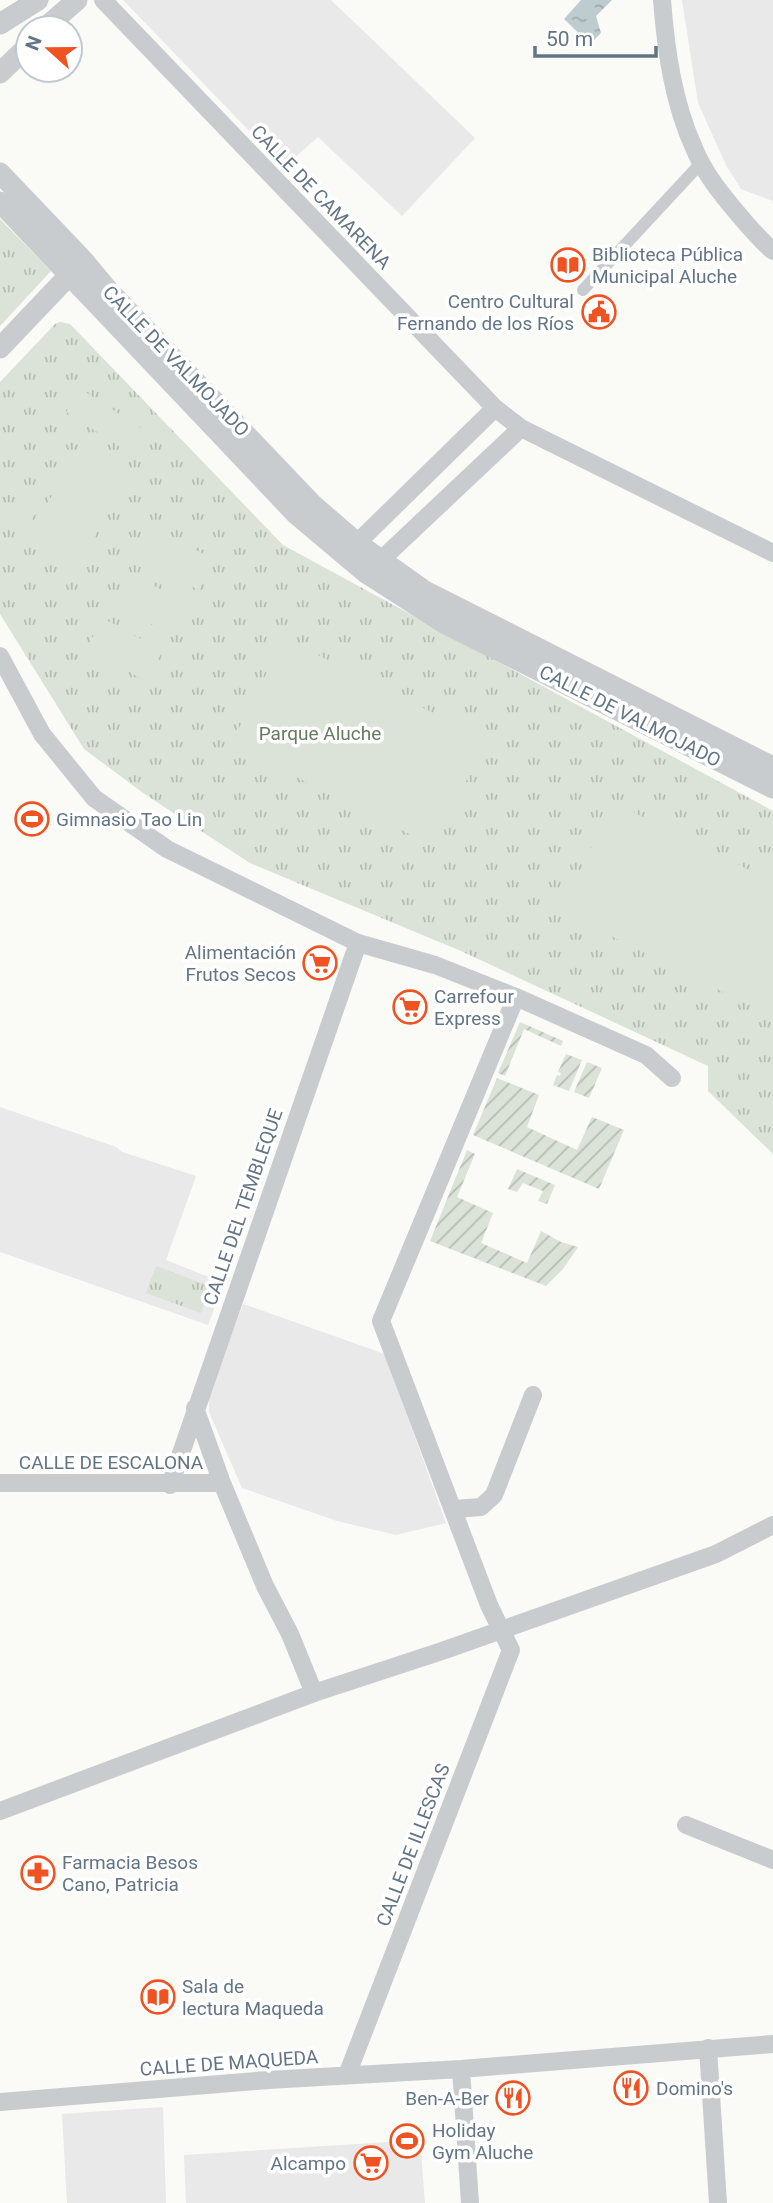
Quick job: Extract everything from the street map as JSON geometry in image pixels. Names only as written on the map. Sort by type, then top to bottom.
[{"type":"street","points":[[0,24],[38,0]]},
{"type":"street","points":[[61,14],[77,0]]},
{"type":"street","name":"CALLE DE CAMARENA","points":[[103,0],[495,408],[521,428],[773,553]]},
{"type":"street","points":[[662,0],[666,43],[679,107],[694,150],[719,191],[761,242],[773,251]]},
{"type":"street","points":[[0,73],[14,60]]},
{"type":"street","points":[[583,290],[702,163]]},
{"type":"street","name":"CALLE DE VALMOJADO","points":[[0,173],[83,260],[112,295],[313,505],[351,550],[396,594],[444,623],[773,788]]},
{"type":"street","name":"CALLE DE VALMOJADO","points":[[0,202],[296,514],[351,550],[381,559],[425,591],[773,767]]},
{"type":"street","points":[[0,348],[83,260]]},
{"type":"street","points":[[351,550],[495,408]]},
{"type":"street","points":[[381,559],[521,428]]},
{"type":"street","points":[[0,656],[41,734],[94,798],[167,849],[358,943],[435,965],[516,997],[646,1055],[671,1078]]},
{"type":"street","name":"CALLE DEL TEMBLEQUE","points":[[170,1485],[358,943]]},
{"type":"street","points":[[502,1630],[489,1605],[381,1321],[516,997]]},
{"type":"street","points":[[454,1509],[481,1507],[494,1495],[533,1395]]},
{"type":"street","points":[[195,1408],[222,1483],[265,1586],[290,1634],[314,1693]]},
{"type":"street","name":"CALLE DE ESCALONA","points":[[0,1483],[222,1483]]},
{"type":"street","points":[[0,1811],[314,1693],[502,1630],[716,1553],[773,1525]]},
{"type":"street","name":"CALLE DE ILLESCAS","points":[[347,2075],[511,1650],[502,1630]]},
{"type":"street","points":[[686,1825],[773,1860]]},
{"type":"street","name":"CALLE DE MAQUEDA","points":[[0,2102],[773,2044]]},
{"type":"street","points":[[708,2048],[718,2203]]},
{"type":"street","points":[[461,2069],[470,2203]]},
{"type":"shaded area","points":[[123,0],[331,0],[475,138],[402,216],[318,137],[284,167]]},
{"type":"shaded area","points":[[682,0],[773,0],[773,201],[741,189],[726,165],[698,103]]},
{"type":"shaded area","points":[[0,1107],[196,1176],[166,1260],[224,1283],[208,1325],[0,1252]]},
{"type":"shaded area","points":[[243,1304],[385,1354],[446,1523],[396,1535],[337,1521],[242,1488],[209,1412],[209,1394]]},
{"type":"shaded area","points":[[163,2107],[166,2203],[67,2203],[62,2114]]},
{"type":"shaded area","points":[[420,2140],[425,2203],[186,2203],[184,2155]]},
{"type":"green space","points":[[0,219],[51,271],[0,326]]},
{"type":"green space","name":"Parque Aluche","points":[[55,324],[70,324],[283,545],[773,811],[773,1154],[708,1091],[708,1066],[461,951],[250,863],[146,795],[84,749],[0,614],[0,382]]},
{"type":"green space","points":[[81,389],[147,432],[133,455],[66,412]]},
{"type":"green space","points":[[83,444],[132,473],[76,567],[27,537]]},
{"type":"green space","points":[[33,486],[47,495],[27,527],[13,519]]},
{"type":"green space","points":[[156,527],[215,561],[198,590],[139,555]]},
{"type":"green space","points":[[130,572],[190,606],[172,636],[113,602]]},
{"type":"green space","points":[[103,618],[163,651],[145,681],[87,647]]},
{"type":"green space","points":[[284,638],[487,740],[433,846],[231,744]]},
{"type":"green space","points":[[613,802],[773,882],[773,997],[765,1013],[561,911]]},
{"type":"green space","points":[[520,1022],[563,1041],[561,1046],[524,1029],[505,1076],[498,1073]]},
{"type":"green space","points":[[566,1054],[582,1060],[569,1091],[553,1085],[557,1075],[560,1076],[561,1073],[558,1072]]},
{"type":"green space","points":[[587,1062],[602,1068],[589,1098],[574,1092]]},
{"type":"green space","points":[[497,1078],[539,1095],[527,1127],[577,1150],[592,1117],[624,1130],[599,1189],[473,1135]]},
{"type":"green space","points":[[467,1150],[475,1154],[457,1197],[493,1213],[481,1243],[527,1263],[541,1231],[561,1242],[578,1247],[563,1269],[546,1286],[430,1241]]},
{"type":"green space","points":[[517,1169],[555,1185],[547,1204],[538,1201],[543,1191],[523,1183],[517,1192],[508,1189]]},
{"type":"green space","points":[[156,1266],[210,1286],[201,1313],[146,1293]]},
{"type":"water","points":[[581,0],[612,0],[596,16],[601,33],[590,44],[564,19]]},
{"type":"place","name":"Biblioteca Pública Municipal Aluche","points":[[568,265]]},
{"type":"place","name":"Centro Cultural Fernando de los Ríos","points":[[599,312]]},
{"type":"place","name":"Gimnasio Tao Lin","points":[[32,819]]},
{"type":"place","name":"Alimentación Frutos Secos","points":[[320,963]]},
{"type":"place","name":"Carrefour Express","points":[[410,1007]]},
{"type":"place","name":"Farmacia Besos Cano, Patricia","points":[[38,1873]]},
{"type":"place","name":"Sala de lectura Maqueda","points":[[158,1997]]},
{"type":"place","name":"Domino's","points":[[631,2088]]},
{"type":"place","name":"Ben-A-Ber","points":[[513,2098]]},
{"type":"place","name":"Holiday Gym Aluche","points":[[407,2141]]},
{"type":"place","name":"Alcampo","points":[[371,2163]]}]
